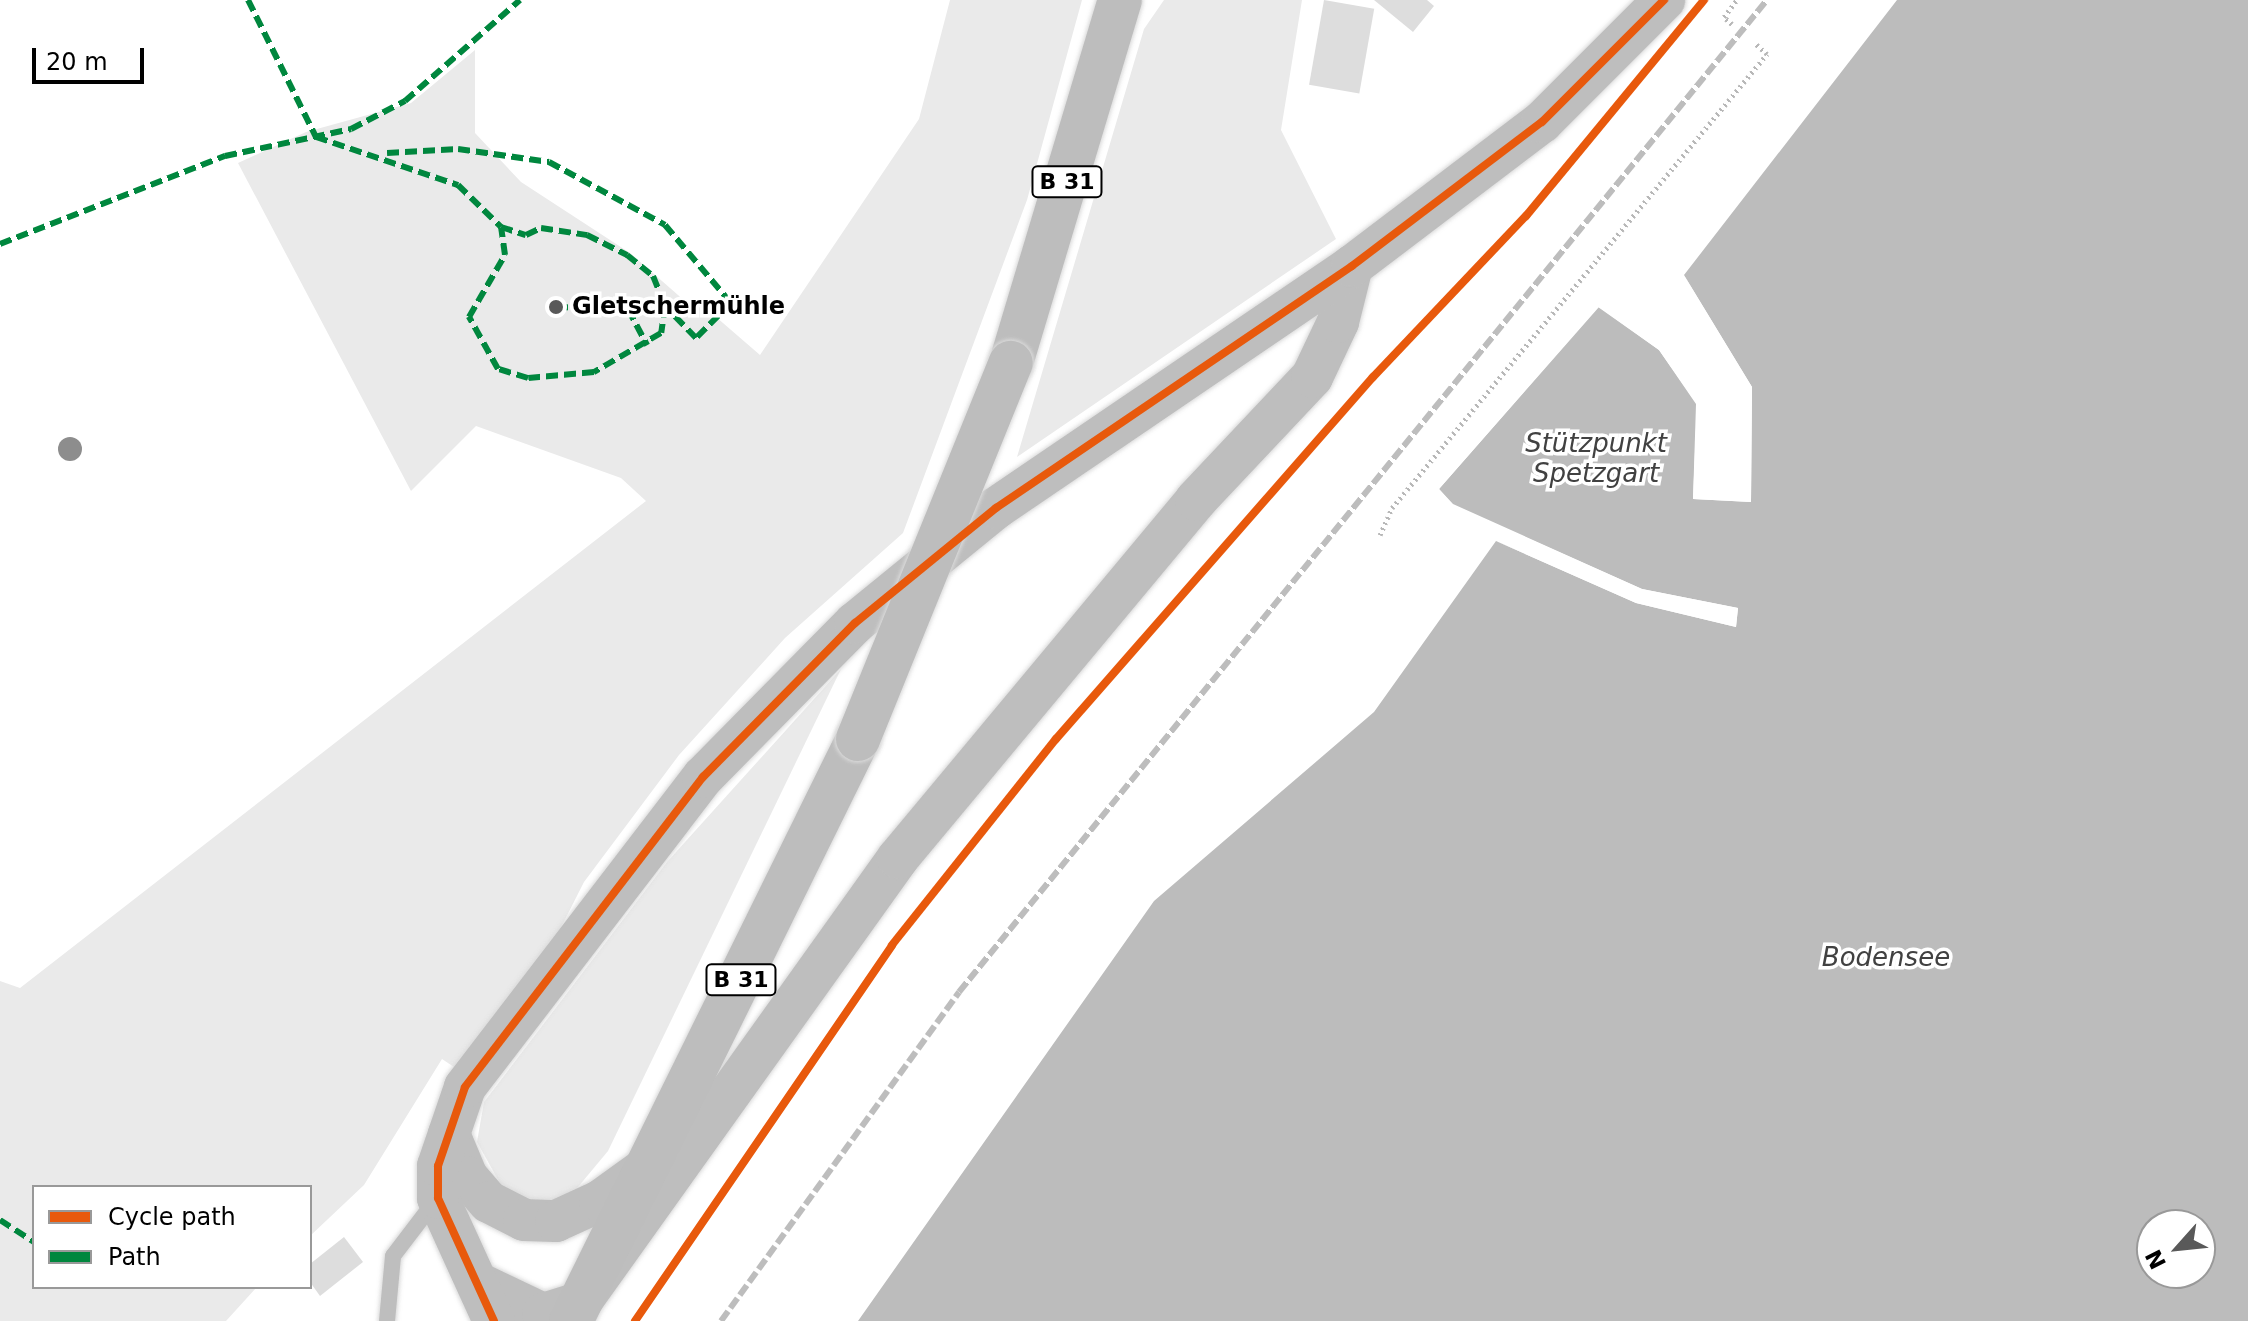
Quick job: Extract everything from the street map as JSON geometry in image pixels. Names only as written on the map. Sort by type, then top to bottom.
[{"type":"main road","name":"B 31","points":[[575,1312],[858,739],[1011,363],[1120,0]]},
{"type":"street","points":[[1352,266],[1338,322],[1312,377],[1196,500],[898,858],[575,1312],[543,1314],[488,1303],[453,1243],[449,1134],[465,1087],[497,1041],[768,704],[996,508],[1352,266],[1542,122],[1664,0]]},
{"type":"street","points":[[452,1187],[524,1220],[556,1221],[650,1165]]},
{"type":"lane","points":[[387,1321],[393,1256],[452,1187]]},
{"type":"path","points":[[1732,24],[1724,17],[1737,0]]},
{"type":"path","points":[[1380,535],[1392,508],[1767,54],[1756,44]]},
{"type":"shaded area","points":[[950,0],[1082,0],[1027,200],[903,533],[785,638],[679,755],[584,882],[481,1085],[442,1059],[364,1185],[312,1234],[312,1185],[32,1185],[32,1289],[255,1289],[226,1321],[0,1321],[0,981],[20,988],[646,501],[621,478],[476,426],[411,491],[238,163],[306,132],[411,103],[475,50],[475,133],[521,182],[630,253],[694,309],[701,304],[760,355],[919,119]]},
{"type":"shaded area","points":[[1164,0],[1302,0],[1281,130],[1336,239],[1017,457],[1144,29]]},
{"type":"shaded area","points":[[841,669],[608,1151],[563,1205],[534,1207],[506,1194],[477,1142],[484,1102],[667,862]]},
{"type":"water","name":"Bodensee","points":[[1897,0],[2248,0],[2248,1321],[858,1321],[1154,901],[1374,712],[1496,541],[1636,603],[1736,627],[1738,608],[1642,589],[1453,504],[1439,489],[1598,307],[1659,350],[1697,404],[1693,499],[1751,502],[1752,387],[1684,275]]},
{"type":"pier","points":[[1682,272],[1752,387],[1751,502],[1693,499],[1696,404],[1659,350],[1599,307],[1439,489],[1453,505],[1642,589],[1738,608],[1736,627],[1636,603],[1496,541],[1637,600],[1733,622],[1734,612],[1640,593],[1452,508],[1435,490],[1599,303],[1662,347],[1700,402],[1697,495],[1747,498],[1748,388]]},
{"type":"building","points":[[1324,0],[1374,9],[1359,94],[1309,85]]},
{"type":"building","points":[[1374,0],[1427,0],[1434,6],[1413,32]]},
{"type":"building","points":[[344,1237],[363,1262],[320,1296],[312,1285],[312,1262]]},
{"type":"railway","points":[[721,1321],[959,992],[1767,0]]},
{"type":"marked path","points":[[248,0],[316,137],[458,185],[501,227],[526,235],[541,228],[587,235],[627,255],[653,276],[665,306],[661,333],[594,372],[528,378],[498,369],[469,317],[505,255],[501,227]]},
{"type":"marked path","points":[[0,244],[225,156],[351,129],[405,101],[520,0]]},
{"type":"marked path","points":[[387,153],[458,149],[549,162],[665,225],[731,303],[696,338],[665,306]]},
{"type":"marked path","points":[[556,307],[628,309],[647,345]]},
{"type":"marked path","points":[[0,1220],[32,1241]]},
{"type":"cycle path","points":[[494,1321],[438,1198],[438,1166],[465,1087],[703,777],[855,623],[996,508],[1352,266],[1542,122],[1664,0]]},
{"type":"cycle path","points":[[635,1321],[892,945],[1056,739],[1373,377],[1526,216],[1704,0]]},
{"type":"place","name":"Gletschermühle","points":[[556,307]]},
{"type":"water label","name":"Stützpunkt Spetzgart","points":[[1596,459]]}]
